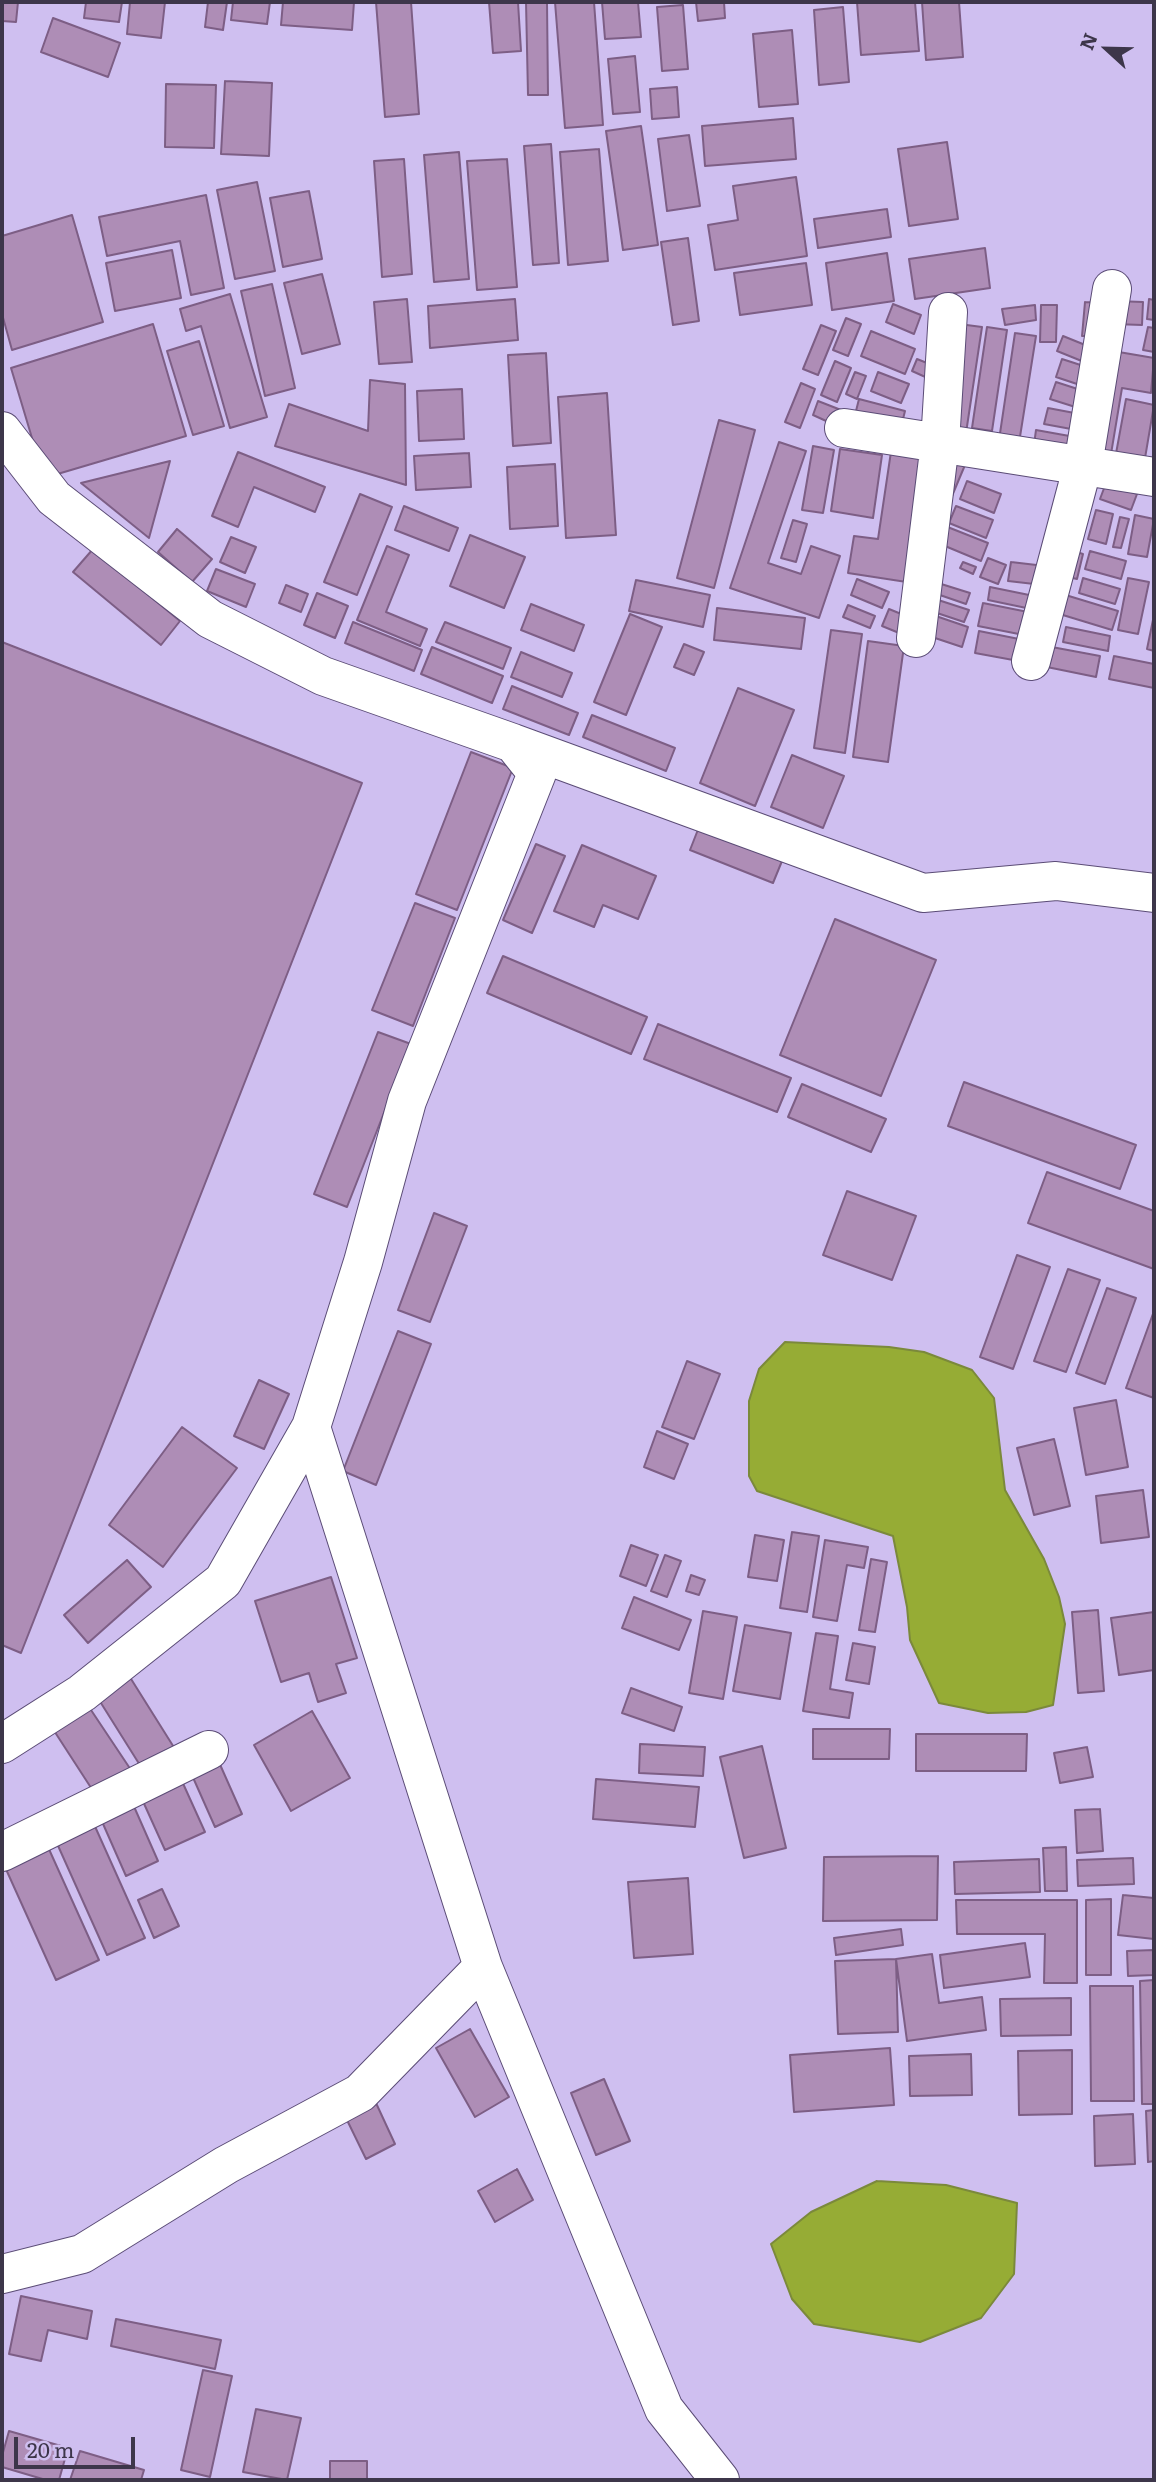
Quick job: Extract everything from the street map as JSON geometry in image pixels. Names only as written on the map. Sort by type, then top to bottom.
[{"type":"street","points":[[1031,661],[1083,464],[1112,289]]},
{"type":"street","points":[[916,638],[940,443],[947,312]]},
{"type":"street","points":[[844,428],[1154,477]]},
{"type":"street","points":[[2,431],[54,499],[210,619],[324,676],[923,893],[1056,881],[1154,892]]},
{"type":"street","points":[[2,1744],[82,1693],[222,1581],[311,1427],[363,1262],[407,1101],[537,773],[513,743]]},
{"type":"street","points":[[311,1427],[483,1968],[664,2409],[720,2480]]},
{"type":"street","points":[[2,1852],[209,1750]]},
{"type":"street","points":[[2,2274],[82,2254],[226,2165],[359,2092],[483,1968]]},
{"type":"shaded area","points":[[785,1342],[889,1347],[924,1352],[972,1370],[994,1398],[1005,1490],[1044,1559],[1059,1597],[1065,1624],[1053,1705],[1026,1712],[988,1713],[939,1703],[910,1640],[907,1607],[893,1536],[757,1491],[749,1476],[749,1401],[759,1369]]},
{"type":"shaded area","points":[[877,2181],[946,2185],[1017,2203],[1014,2274],[981,2318],[920,2342],[814,2324],[792,2299],[771,2244],[811,2212]]},
{"type":"building","points":[[2,2],[18,2],[16,22],[2,21]]},
{"type":"building","points":[[86,2],[122,2],[119,22],[84,18]]},
{"type":"building","points":[[130,2],[165,2],[161,38],[127,34]]},
{"type":"building","points":[[208,2],[227,2],[223,30],[205,27]]},
{"type":"building","points":[[233,2],[270,2],[267,24],[231,20]]},
{"type":"building","points":[[283,2],[354,2],[352,30],[281,25]]},
{"type":"building","points":[[376,2],[411,2],[419,114],[385,117]]},
{"type":"building","points":[[489,2],[518,2],[521,51],[493,53]]},
{"type":"building","points":[[526,2],[547,2],[548,95],[528,95]]},
{"type":"building","points":[[555,2],[594,2],[603,125],[565,128]]},
{"type":"building","points":[[602,2],[638,2],[641,37],[605,39]]},
{"type":"building","points":[[696,2],[724,2],[725,18],[698,21]]},
{"type":"building","points":[[857,2],[915,2],[919,51],[861,55]]},
{"type":"building","points":[[922,2],[959,2],[963,57],[926,60]]},
{"type":"building","points":[[683,5],[688,69],[662,71],[657,7]]},
{"type":"building","points":[[843,7],[849,82],[819,85],[814,10]]},
{"type":"building","points":[[53,18],[120,43],[108,77],[41,52]]},
{"type":"building","points":[[792,30],[798,104],[759,107],[753,34]]},
{"type":"building","points":[[635,56],[640,112],[613,114],[608,59]]},
{"type":"building","points":[[225,81],[272,83],[269,156],[221,154]]},
{"type":"building","points":[[166,84],[216,85],[214,148],[165,147]]},
{"type":"building","points":[[677,87],[679,117],[652,119],[650,89]]},
{"type":"building","points":[[793,118],[796,159],[705,166],[702,126]]},
{"type":"building","points":[[641,126],[658,245],[623,250],[606,131]]},
{"type":"building","points":[[689,135],[700,206],[667,211],[658,139]]},
{"type":"building","points":[[947,142],[958,219],[909,226],[898,149]]},
{"type":"building","points":[[551,144],[559,263],[533,265],[524,146]]},
{"type":"building","points":[[599,149],[608,261],[568,265],[560,152]]},
{"type":"building","points":[[459,152],[469,279],[434,282],[424,155]]},
{"type":"building","points":[[404,159],[412,274],[382,277],[374,161]]},
{"type":"building","points":[[507,159],[517,287],[477,290],[467,161]]},
{"type":"building","points":[[796,177],[807,256],[715,270],[708,225],[738,220],[733,186]]},
{"type":"building","points":[[257,182],[275,271],[235,279],[217,190]]},
{"type":"building","points":[[309,191],[322,259],[283,267],[270,198]]},
{"type":"building","points":[[206,195],[224,288],[191,295],[180,241],[107,256],[99,217]]},
{"type":"building","points":[[887,209],[891,237],[818,248],[814,219]]},
{"type":"building","points":[[72,215],[103,322],[12,350],[2,314],[2,236]]},
{"type":"building","points":[[688,238],[699,321],[673,325],[661,242]]},
{"type":"building","points":[[985,248],[990,288],[915,299],[909,259]]},
{"type":"building","points":[[172,250],[181,298],[115,311],[106,263]]},
{"type":"building","points":[[887,253],[894,301],[832,310],[826,263]]},
{"type":"building","points":[[806,263],[812,305],[740,315],[734,273]]},
{"type":"building","points":[[322,274],[340,344],[302,354],[284,283]]},
{"type":"building","points":[[272,284],[295,388],[265,396],[241,291]]},
{"type":"building","points":[[230,294],[267,417],[230,428],[201,326],[186,331],[180,309]]},
{"type":"building","points":[[407,299],[412,362],[379,364],[374,302]]},
{"type":"building","points":[[515,299],[518,340],[430,348],[428,306]]},
{"type":"building","points":[[1149,299],[1154,300],[1154,320],[1147,319]]},
{"type":"building","points":[[1115,301],[1143,302],[1142,325],[1114,324]]},
{"type":"building","points":[[1085,302],[1101,303],[1099,336],[1082,336]]},
{"type":"building","points":[[893,304],[921,315],[914,334],[886,322]]},
{"type":"building","points":[[1035,305],[1036,320],[1005,325],[1002,309]]},
{"type":"building","points":[[1041,305],[1057,305],[1056,342],[1040,342]]},
{"type":"building","points":[[846,318],[861,324],[848,356],[833,350]]},
{"type":"building","points":[[153,324],[186,436],[44,478],[11,368]]},
{"type":"building","points":[[959,324],[982,327],[966,433],[943,430]]},
{"type":"building","points":[[821,325],[836,331],[818,375],[803,369]]},
{"type":"building","points":[[987,327],[1007,330],[992,431],[972,428]]},
{"type":"building","points":[[1148,327],[1154,328],[1154,352],[1143,350]]},
{"type":"building","points":[[871,331],[915,349],[905,374],[861,356]]},
{"type":"building","points":[[1015,333],[1036,336],[1019,443],[999,440]]},
{"type":"building","points":[[1063,336],[1100,351],[1094,366],[1057,351]]},
{"type":"building","points":[[199,341],[224,426],[193,435],[167,351]]},
{"type":"building","points":[[1107,350],[1154,358],[1151,393],[1122,388],[1110,460],[1088,456]]},
{"type":"building","points":[[546,353],[551,443],[513,446],[508,355]]},
{"type":"building","points":[[917,359],[937,367],[932,380],[912,371]]},
{"type":"building","points":[[1062,359],[1096,370],[1089,388],[1056,377]]},
{"type":"building","points":[[835,361],[851,368],[837,402],[821,395]]},
{"type":"building","points":[[855,372],[866,376],[857,399],[846,394]]},
{"type":"building","points":[[878,372],[909,384],[901,403],[871,391]]},
{"type":"building","points":[[370,380],[405,384],[406,485],[275,446],[289,404],[368,431]]},
{"type":"building","points":[[1056,382],[1093,394],[1088,411],[1050,399]]},
{"type":"building","points":[[801,383],[815,389],[800,428],[785,422]]},
{"type":"building","points":[[462,389],[464,439],[419,441],[417,391]]},
{"type":"building","points":[[607,393],[616,535],[566,538],[558,397]]},
{"type":"building","points":[[859,399],[905,411],[900,431],[854,419]]},
{"type":"building","points":[[1126,399],[1154,405],[1144,464],[1115,459]]},
{"type":"building","points":[[818,401],[841,410],[835,425],[813,415]]},
{"type":"building","points":[[1048,408],[1085,415],[1082,431],[1044,424]]},
{"type":"building","points":[[719,420],[755,430],[714,588],[677,578]]},
{"type":"building","points":[[1036,430],[1075,437],[1071,459],[1033,452]]},
{"type":"building","points":[[779,442],[806,451],[768,563],[801,574],[811,546],[840,556],[819,618],[730,588]]},
{"type":"building","points":[[892,445],[932,451],[913,583],[848,573],[854,536],[878,539]]},
{"type":"building","points":[[813,446],[834,450],[823,513],[802,510]]},
{"type":"building","points":[[840,449],[882,455],[873,518],[831,511]]},
{"type":"building","points":[[238,452],[325,487],[315,512],[254,487],[238,527],[212,516]]},
{"type":"building","points":[[469,453],[471,487],[416,490],[414,456]]},
{"type":"building","points":[[949,458],[965,465],[952,496]]},
{"type":"building","points":[[170,461],[149,538],[81,483]]},
{"type":"building","points":[[555,464],[558,526],[510,529],[507,467]]},
{"type":"building","points":[[967,481],[1001,494],[994,513],[960,499]]},
{"type":"building","points":[[1106,483],[1137,494],[1131,510],[1100,499]]},
{"type":"building","points":[[360,494],[392,507],[357,595],[324,582]]},
{"type":"building","points":[[404,506],[458,528],[449,551],[395,530]]},
{"type":"building","points":[[956,506],[993,520],[986,538],[949,523]]},
{"type":"building","points":[[1096,510],[1113,514],[1106,544],[1088,539]]},
{"type":"building","points":[[1135,515],[1154,519],[1147,557],[1128,554]]},
{"type":"building","points":[[1120,517],[1129,519],[1121,548],[1113,547]]},
{"type":"building","points":[[793,520],[807,524],[796,562],[781,558]]},
{"type":"building","points":[[940,524],[988,543],[981,561],[933,541]]},
{"type":"building","points":[[177,529],[212,559],[192,582],[158,552]]},
{"type":"building","points":[[470,535],[525,557],[504,608],[450,586]]},
{"type":"building","points":[[231,537],[256,547],[245,573],[220,562]]},
{"type":"building","points":[[387,546],[409,555],[386,612],[427,629],[420,646],[357,620]]},
{"type":"building","points":[[1063,548],[1083,554],[1077,579],[1055,574]]},
{"type":"building","points":[[93,549],[180,621],[161,645],[73,572]]},
{"type":"building","points":[[1090,551],[1126,561],[1121,579],[1085,569]]},
{"type":"building","points":[[988,558],[1006,565],[998,584],[980,577]]},
{"type":"building","points":[[963,562],[976,567],[973,574],[960,568]]},
{"type":"building","points":[[1011,562],[1045,566],[1043,585],[1008,581]]},
{"type":"building","points":[[216,569],[255,584],[246,607],[207,591]]},
{"type":"building","points":[[1083,578],[1120,589],[1115,604],[1079,593]]},
{"type":"building","points":[[1128,578],[1149,582],[1138,634],[1118,630]]},
{"type":"building","points":[[857,579],[889,592],[882,608],[851,595]]},
{"type":"building","points":[[636,580],[710,595],[703,627],[629,611]]},
{"type":"building","points":[[938,583],[970,593],[966,604],[934,593]]},
{"type":"building","points":[[286,585],[308,594],[301,612],[279,603]]},
{"type":"building","points":[[990,587],[1039,597],[1036,610],[988,600]]},
{"type":"building","points":[[317,593],[348,606],[335,638],[304,625]]},
{"type":"building","points":[[1059,593],[1118,611],[1112,630],[1053,612]]},
{"type":"building","points":[[932,598],[969,610],[964,622],[928,610]]},
{"type":"building","points":[[983,603],[1033,613],[1029,636],[978,626]]},
{"type":"building","points":[[531,604],[584,625],[574,651],[521,630]]},
{"type":"building","points":[[848,605],[875,616],[870,628],[843,617]]},
{"type":"building","points":[[717,608],[805,618],[801,649],[714,640]]},
{"type":"building","points":[[889,609],[911,618],[904,635],[882,626]]},
{"type":"building","points":[[630,614],[662,627],[626,715],[594,702]]},
{"type":"building","points":[[930,614],[968,627],[962,647],[923,634]]},
{"type":"building","points":[[1154,615],[1154,651],[1147,649]]},
{"type":"building","points":[[353,622],[422,650],[414,671],[345,643]]},
{"type":"building","points":[[445,622],[511,648],[503,669],[436,642]]},
{"type":"building","points":[[1066,627],[1110,636],[1108,651],[1063,642]]},
{"type":"building","points":[[831,630],[862,634],[845,753],[814,748]]},
{"type":"building","points":[[979,631],[1029,641],[1024,662],[975,653]]},
{"type":"building","points":[[868,641],[904,646],[888,762],[853,757]]},
{"type":"building","points":[[2,642],[362,783],[21,1653],[2,1645]]},
{"type":"building","points":[[684,644],[704,652],[694,675],[674,667]]},
{"type":"building","points":[[1041,645],[1100,656],[1096,677],[1037,665]]},
{"type":"building","points":[[432,647],[503,676],[492,703],[421,674]]},
{"type":"building","points":[[521,652],[572,673],[562,697],[511,677]]},
{"type":"building","points":[[1114,656],[1154,664],[1154,688],[1109,679]]},
{"type":"building","points":[[512,686],[578,713],[569,735],[503,709]]},
{"type":"building","points":[[738,688],[794,710],[755,806],[700,783]]},
{"type":"building","points":[[592,715],[675,748],[666,771],[583,737]]},
{"type":"building","points":[[471,752],[513,768],[457,910],[416,894]]},
{"type":"building","points":[[792,755],[844,776],[823,828],[771,807]]},
{"type":"building","points":[[699,827],[782,861],[773,883],[690,850]]},
{"type":"building","points":[[536,844],[565,856],[532,933],[503,920]]},
{"type":"building","points":[[582,845],[656,876],[638,919],[603,905],[594,927],[554,911]]},
{"type":"building","points":[[415,903],[455,918],[413,1026],[372,1010]]},
{"type":"building","points":[[835,919],[936,960],[881,1096],[780,1055]]},
{"type":"building","points":[[503,956],[647,1017],[631,1054],[487,993]]},
{"type":"building","points":[[658,1024],[791,1078],[777,1112],[644,1059]]},
{"type":"building","points":[[378,1032],[411,1044],[347,1207],[314,1194]]},
{"type":"building","points":[[964,1082],[1136,1145],[1120,1189],[948,1126]]},
{"type":"building","points":[[802,1084],[886,1119],[871,1152],[788,1117]]},
{"type":"building","points":[[1047,1172],[1154,1211],[1154,1269],[1028,1223]]},
{"type":"building","points":[[847,1191],[916,1216],[892,1280],[823,1255]]},
{"type":"building","points":[[434,1213],[467,1226],[430,1322],[398,1310]]},
{"type":"building","points":[[1017,1255],[1050,1267],[1013,1369],[980,1357]]},
{"type":"building","points":[[1068,1269],[1100,1280],[1066,1372],[1034,1361]]},
{"type":"building","points":[[1107,1288],[1136,1298],[1105,1384],[1076,1373]]},
{"type":"building","points":[[1154,1311],[1154,1398],[1126,1388]]},
{"type":"building","points":[[398,1331],[431,1344],[376,1485],[343,1471]]},
{"type":"building","points":[[687,1361],[720,1374],[694,1439],[662,1427]]},
{"type":"building","points":[[259,1380],[289,1394],[264,1449],[234,1436]]},
{"type":"building","points":[[1116,1400],[1128,1467],[1086,1475],[1074,1408]]},
{"type":"building","points":[[182,1427],[237,1468],[163,1567],[109,1525]]},
{"type":"building","points":[[657,1431],[688,1444],[674,1479],[644,1467]]},
{"type":"building","points":[[1054,1439],[1070,1506],[1034,1515],[1017,1448]]},
{"type":"building","points":[[1143,1490],[1149,1537],[1101,1543],[1096,1496]]},
{"type":"building","points":[[792,1532],[819,1536],[807,1612],[780,1608]]},
{"type":"building","points":[[755,1535],[784,1540],[777,1581],[748,1577]]},
{"type":"building","points":[[825,1540],[868,1547],[864,1568],[847,1565],[837,1621],[813,1617]]},
{"type":"building","points":[[631,1545],[658,1555],[646,1586],[620,1576]]},
{"type":"building","points":[[665,1555],[681,1561],[667,1597],[651,1591]]},
{"type":"building","points":[[871,1559],[887,1562],[875,1632],[859,1630]]},
{"type":"building","points":[[127,1560],[151,1587],[88,1643],[64,1615]]},
{"type":"building","points":[[691,1575],[705,1580],[699,1595],[686,1591]]},
{"type":"building","points":[[331,1577],[357,1658],[336,1664],[346,1693],[318,1702],[309,1673],[281,1682],[255,1601]]},
{"type":"building","points":[[634,1597],[691,1620],[679,1650],[622,1628]]},
{"type":"building","points":[[1098,1610],[1104,1691],[1078,1693],[1072,1612]]},
{"type":"building","points":[[703,1611],[737,1617],[723,1699],[689,1693]]},
{"type":"building","points":[[1154,1612],[1154,1670],[1119,1675],[1111,1618]]},
{"type":"building","points":[[745,1625],[791,1633],[780,1699],[733,1691]]},
{"type":"building","points":[[816,1633],[838,1636],[830,1689],[853,1693],[849,1718],[803,1711]]},
{"type":"building","points":[[853,1643],[875,1647],[869,1684],[846,1680]]},
{"type":"building","points":[[116,1655],[175,1749],[143,1770],[84,1676]]},
{"type":"building","points":[[73,1683],[133,1773],[97,1797],[38,1706]]},
{"type":"building","points":[[631,1688],[682,1707],[674,1731],[622,1713]]},
{"type":"building","points":[[312,1711],[350,1778],[291,1811],[254,1745]]},
{"type":"building","points":[[813,1729],[890,1729],[889,1759],[813,1759]]},
{"type":"building","points":[[916,1734],[1027,1734],[1026,1771],[916,1771]]},
{"type":"building","points":[[640,1744],[705,1747],[703,1776],[639,1773]]},
{"type":"building","points":[[762,1746],[786,1848],[744,1858],[720,1757]]},
{"type":"building","points":[[1087,1747],[1093,1777],[1060,1783],[1054,1753]]},
{"type":"building","points":[[218,1760],[242,1814],[215,1827],[191,1773]]},
{"type":"building","points":[[181,1779],[205,1832],[165,1850],[141,1797]]},
{"type":"building","points":[[596,1779],[699,1787],[695,1827],[593,1819]]},
{"type":"building","points":[[132,1802],[158,1861],[126,1876],[100,1817]]},
{"type":"building","points":[[1100,1809],[1103,1851],[1077,1853],[1075,1810]]},
{"type":"building","points":[[93,1822],[145,1938],[107,1955],[55,1839]]},
{"type":"building","points":[[48,1847],[99,1960],[56,1980],[5,1867]]},
{"type":"building","points":[[1066,1847],[1067,1891],[1045,1891],[1043,1848]]},
{"type":"building","points":[[938,1856],[937,1920],[823,1921],[824,1857]]},
{"type":"building","points":[[1133,1858],[1134,1884],[1078,1886],[1077,1860]]},
{"type":"building","points":[[1039,1859],[1040,1892],[955,1894],[954,1862]]},
{"type":"building","points":[[688,1878],[693,1954],[634,1958],[628,1882]]},
{"type":"building","points":[[162,1889],[179,1926],[154,1938],[138,1900]]},
{"type":"building","points":[[1123,1895],[1154,1898],[1154,1939],[1118,1935]]},
{"type":"building","points":[[1111,1899],[1111,1975],[1086,1975],[1086,1900]]},
{"type":"building","points":[[956,1900],[1077,1900],[1077,1983],[1044,1983],[1045,1934],[957,1934]]},
{"type":"building","points":[[901,1929],[903,1945],[836,1955],[834,1938]]},
{"type":"building","points":[[1025,1943],[1030,1977],[944,1988],[940,1955]]},
{"type":"building","points":[[1154,1950],[1154,1975],[1128,1976],[1127,1951]]},
{"type":"building","points":[[932,1954],[939,2003],[982,1997],[986,2030],[907,2041],[896,1959]]},
{"type":"building","points":[[896,1959],[898,2032],[838,2034],[835,1961]]},
{"type":"building","points":[[1154,1980],[1154,2104],[1142,2104],[1140,1981]]},
{"type":"building","points":[[1090,1986],[1133,1986],[1134,2101],[1091,2101]]},
{"type":"building","points":[[1071,1998],[1071,2035],[1001,2036],[1000,1999]]},
{"type":"building","points":[[470,2029],[509,2097],[475,2117],[436,2048]]},
{"type":"building","points":[[890,2048],[894,2105],[794,2112],[790,2055]]},
{"type":"building","points":[[1072,2050],[1072,2114],[1019,2115],[1018,2051]]},
{"type":"building","points":[[971,2054],[972,2095],[910,2096],[909,2056]]},
{"type":"building","points":[[604,2079],[630,2141],[596,2155],[571,2093]]},
{"type":"building","points":[[376,2103],[395,2144],[366,2159],[346,2118]]},
{"type":"building","points":[[1154,2110],[1154,2161],[1148,2162],[1146,2111]]},
{"type":"building","points":[[1133,2114],[1135,2164],[1095,2166],[1094,2116]]},
{"type":"building","points":[[517,2169],[533,2200],[495,2222],[478,2191]]},
{"type":"building","points":[[21,2296],[92,2311],[87,2339],[48,2330],[41,2361],[9,2354]]},
{"type":"building","points":[[116,2319],[221,2340],[215,2369],[111,2346]]},
{"type":"building","points":[[203,2370],[232,2376],[210,2477],[181,2470]]},
{"type":"building","points":[[256,2409],[301,2418],[287,2480],[243,2472]]},
{"type":"building","points":[[9,2431],[68,2448],[59,2480],[46,2480],[2,2467]]},
{"type":"building","points":[[80,2451],[144,2470],[141,2480],[70,2480]]},
{"type":"building","points":[[330,2461],[367,2461],[367,2480],[330,2480]]}]
